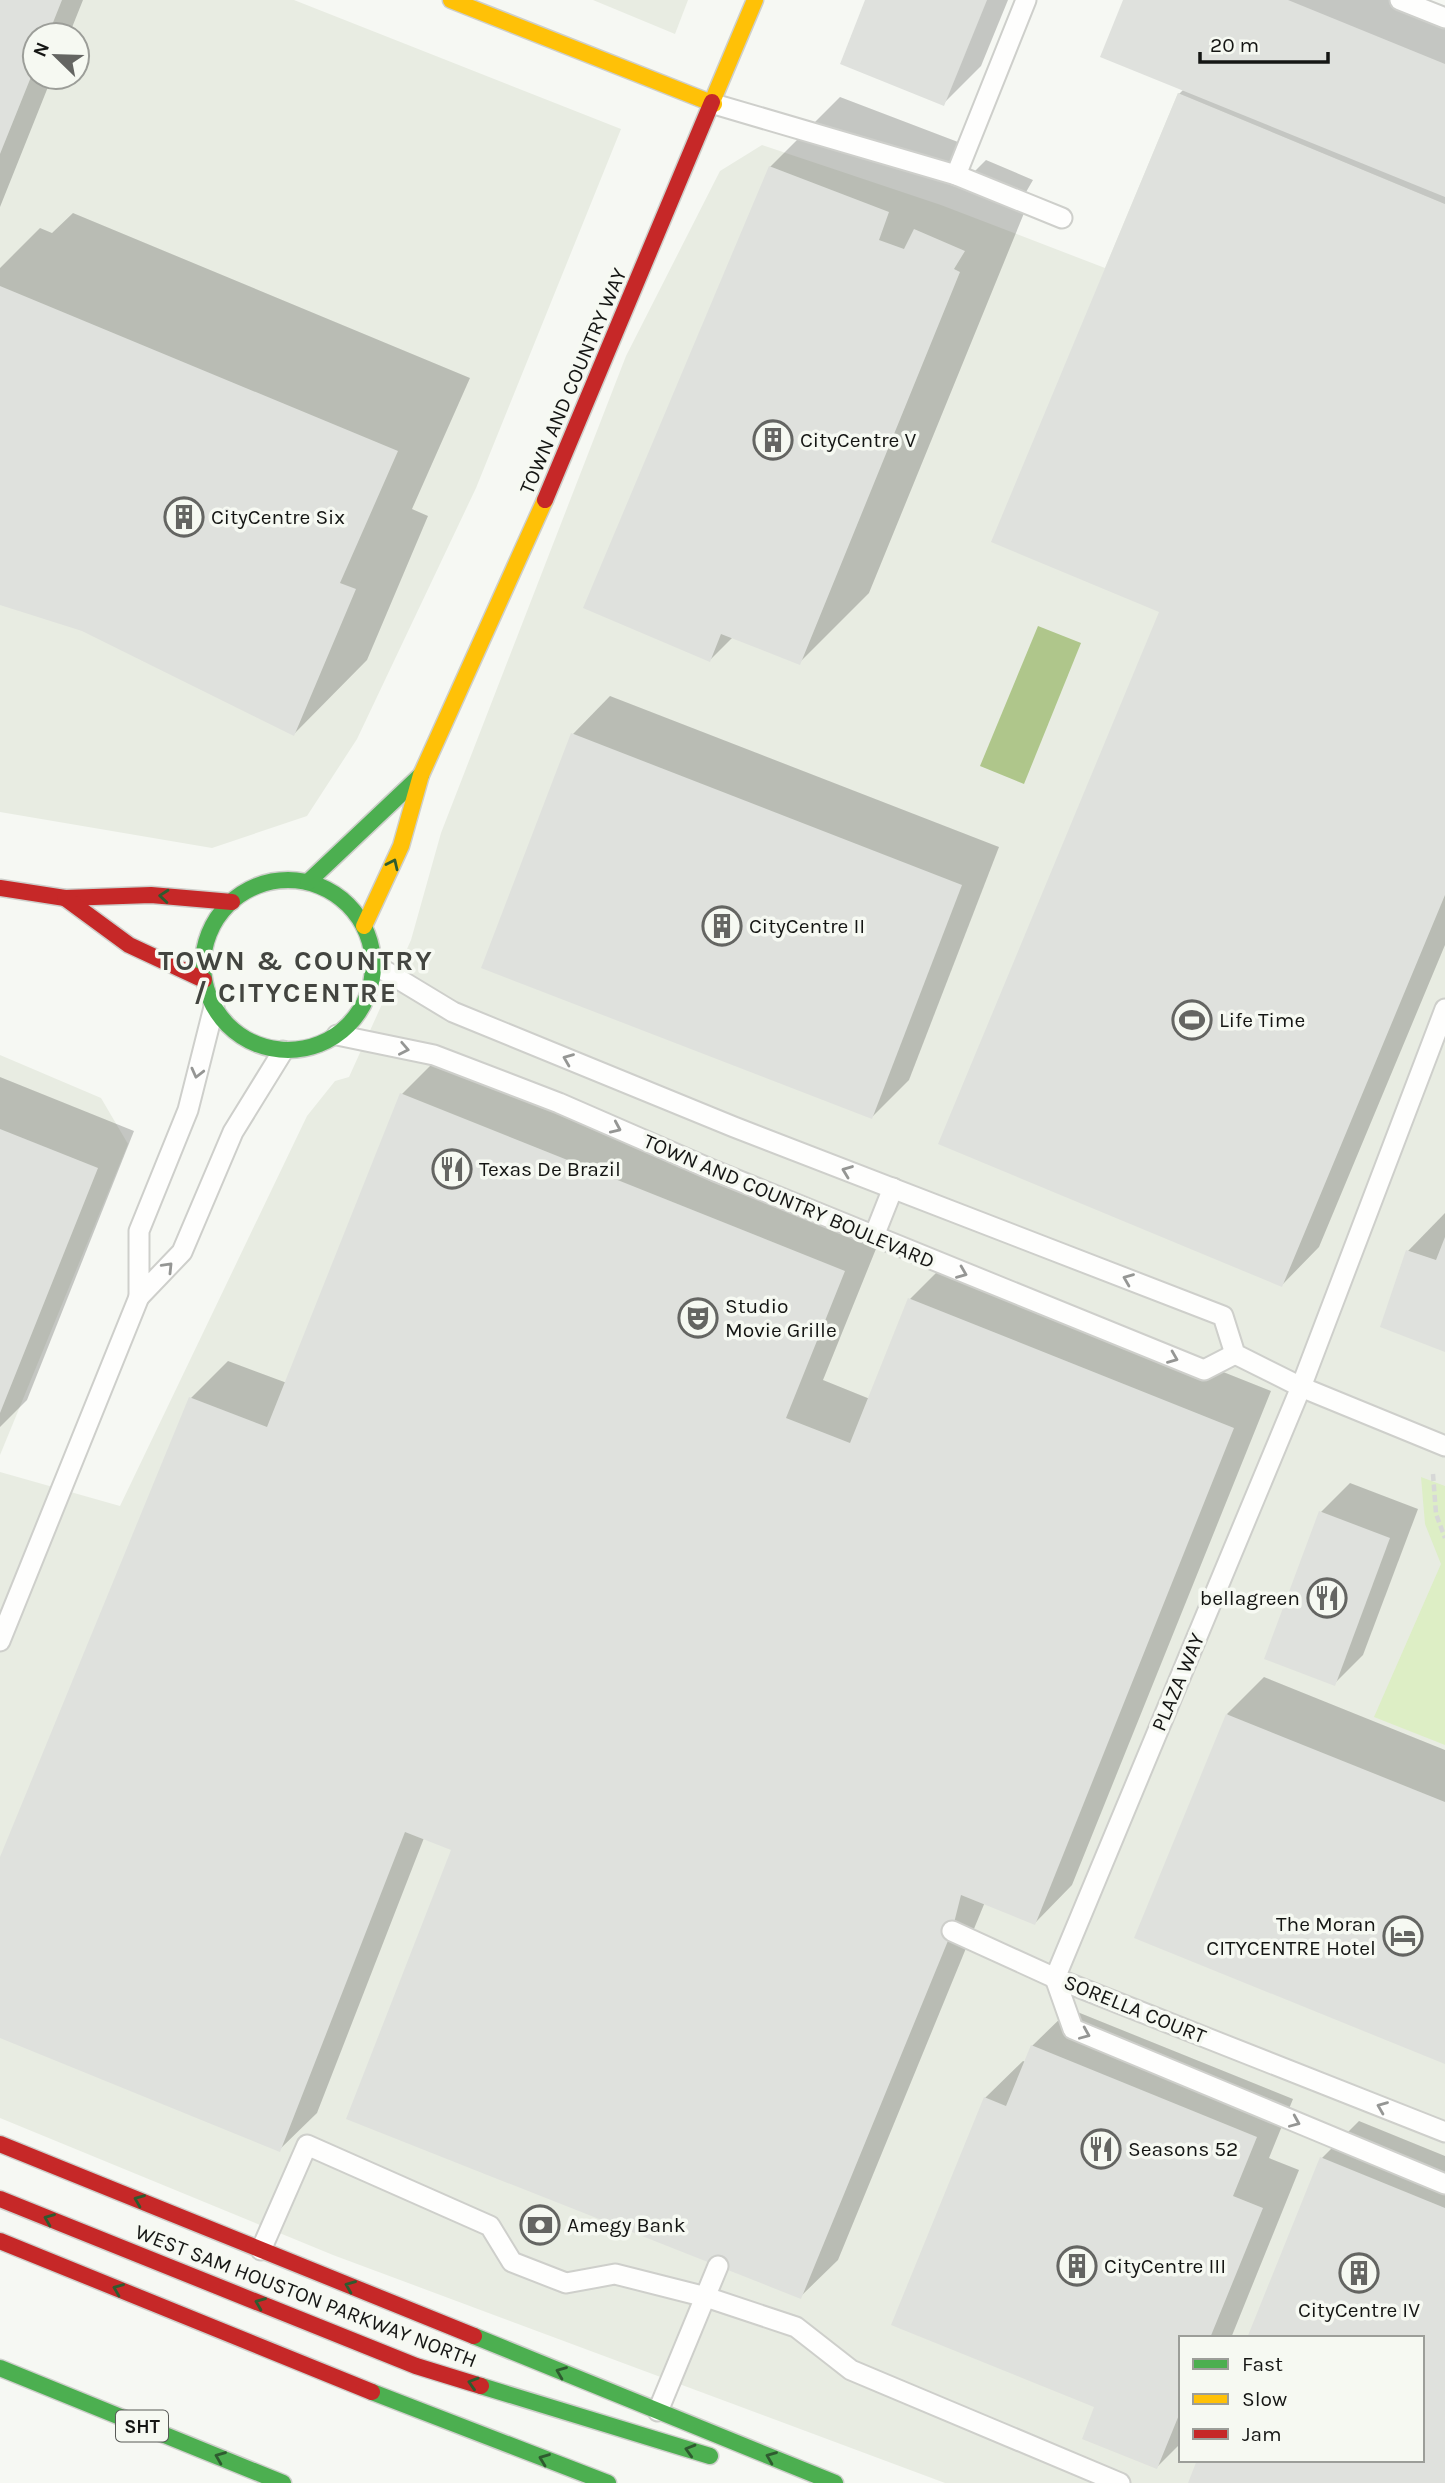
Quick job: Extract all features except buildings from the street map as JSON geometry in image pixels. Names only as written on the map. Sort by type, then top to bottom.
[{"type":"main road","points":[[451,0],[714,104]]},
{"type":"main road","name":"TOWN AND COUNTRY WAY","points":[[364,926],[401,846],[421,775],[517,566],[714,104],[755,0]]},
{"type":"main road","name":"TOWN AND COUNTRY WAY","points":[[308,882],[421,775]]},
{"type":"main road","points":[[284,880],[308,882],[331,891],[350,906],[364,926],[372,949],[367,998],[355,1019],[337,1035],[312,1048],[283,1051],[255,1044],[231,1029],[214,1007],[204,980],[204,951],[214,924],[232,902],[256,886],[284,880]]},
{"type":"main road","points":[[0,888],[65,898],[151,895],[232,902]]},
{"type":"main road","points":[[65,898],[129,945],[204,980]]},
{"type":"main road","points":[[0,2144],[835,2483]]},
{"type":"main road","name":"WEST SAM HOUSTON PARKWAY NORTH","points":[[0,2199],[416,2366],[729,2461]]},
{"type":"main road","points":[[0,2241],[317,2371],[608,2483]]},
{"type":"main road","points":[[66,2286],[317,2371]]},
{"type":"main road","name":"SHT","points":[[0,2368],[283,2483]]},
{"type":"main road","points":[[765,2472],[803,2483]]},
{"type":"lane","points":[[956,175],[1026,0]]},
{"type":"lane","points":[[1400,0],[1445,18]]},
{"type":"lane","points":[[714,104],[956,175],[1062,218]]},
{"type":"lane","points":[[372,963],[453,1012],[893,1188],[1223,1316],[1235,1354],[1301,1387],[1445,1446]]},
{"type":"lane","points":[[139,1297],[139,1231],[188,1110],[214,1007]]},
{"type":"lane","name":"PLAZA WAY","points":[[1055,1978],[1301,1387],[1445,1009]]},
{"type":"lane","name":"TOWN AND COUNTRY BOULEVARD","points":[[337,1035],[434,1055],[559,1103],[874,1236],[1204,1370],[1235,1354]]},
{"type":"lane","points":[[0,1641],[139,1297],[182,1252],[233,1132],[283,1051]]},
{"type":"lane","points":[[874,1236],[893,1188]]},
{"type":"lane","points":[[952,1931],[1055,1978]]},
{"type":"lane","name":"SORELLA COURT","points":[[1055,1978],[1445,2132]]},
{"type":"lane","name":"SORELLA COURT","points":[[1055,1978],[1073,2029],[1445,2184]]},
{"type":"lane","points":[[261,2250],[307,2145],[491,2226],[512,2262],[566,2283],[615,2274],[706,2297],[796,2327],[851,2370],[1120,2483]]},
{"type":"lane","points":[[658,2411],[718,2266]]},
{"type":"path","points":[[1433,1468],[1436,1514],[1445,1538]]},
{"type":"shaded area","points":[[0,0],[294,0],[621,129],[476,488],[357,739],[307,816],[212,848],[0,812]]},
{"type":"shaded area","points":[[593,0],[688,0],[675,34]]},
{"type":"shaded area","points":[[1178,93],[1445,204],[1445,2483],[945,2483],[333,2255],[0,2118],[0,1472],[120,1506],[307,1116],[335,1081],[349,1077],[411,940],[441,833],[626,356],[720,171],[762,145],[941,205],[1105,268]]},
{"type":"shaded area","points":[[1038,626],[1081,643],[1024,784],[980,766]]},
{"type":"shaded area","points":[[0,1055],[101,1098],[128,1144],[0,1455]]},
{"type":"shaded area","points":[[1421,1477],[1445,1486],[1445,1745],[1374,1717],[1441,1564],[1425,1524]]},
{"type":"traffic: fast","points":[[308,882],[421,775]]},
{"type":"traffic: fast","points":[[288,880],[320,887],[348,905],[366,933],[373,965],[366,997],[348,1025],[320,1043],[288,1050],[256,1043],[228,1025],[210,997],[203,965],[210,933],[228,905],[256,887],[288,880]]},
{"type":"traffic: fast","points":[[474,2336],[835,2483]]},
{"type":"traffic: fast","points":[[0,2368],[283,2483]]},
{"type":"traffic: fast","points":[[481,2386],[710,2456]]},
{"type":"traffic: fast","points":[[372,2392],[608,2483]]},
{"type":"traffic: slow","points":[[451,0],[714,104]]},
{"type":"traffic: slow","points":[[712,102],[755,0]]},
{"type":"traffic: slow","points":[[364,926],[401,846],[421,775],[545,500]]},
{"type":"traffic: jam","points":[[545,500],[712,102]]},
{"type":"traffic: jam","points":[[0,888],[65,898],[151,895],[232,902]]},
{"type":"traffic: jam","points":[[65,898],[129,945],[204,980]]},
{"type":"traffic: jam","points":[[0,2144],[474,2336]]},
{"type":"traffic: jam","points":[[0,2199],[416,2366],[481,2386]]},
{"type":"traffic: jam","points":[[0,2241],[372,2392]]},
{"type":"place","name":"CityCentre V","points":[[773,440]]},
{"type":"place","name":"CityCentre Six","points":[[184,517]]},
{"type":"place","name":"CityCentre II","points":[[722,926]]},
{"type":"place","name":"Life Time","points":[[1192,1020]]},
{"type":"place","name":"Texas De Brazil","points":[[452,1169]]},
{"type":"place","name":"Studio Movie Grille","points":[[698,1318]]},
{"type":"place","name":"bellagreen","points":[[1327,1598]]},
{"type":"place","name":"The Moran CITYCENTRE Hotel","points":[[1403,1936]]},
{"type":"place","name":"Seasons 52","points":[[1101,2149]]},
{"type":"place","name":"Amegy Bank","points":[[540,2225]]},
{"type":"place","name":"CityCentre III","points":[[1077,2266]]},
{"type":"place","name":"CityCentre IV","points":[[1359,2273]]},
{"type":"district","name":"TOWN & COUNTRY / CITYCENTRE","points":[[296,976]]}]
